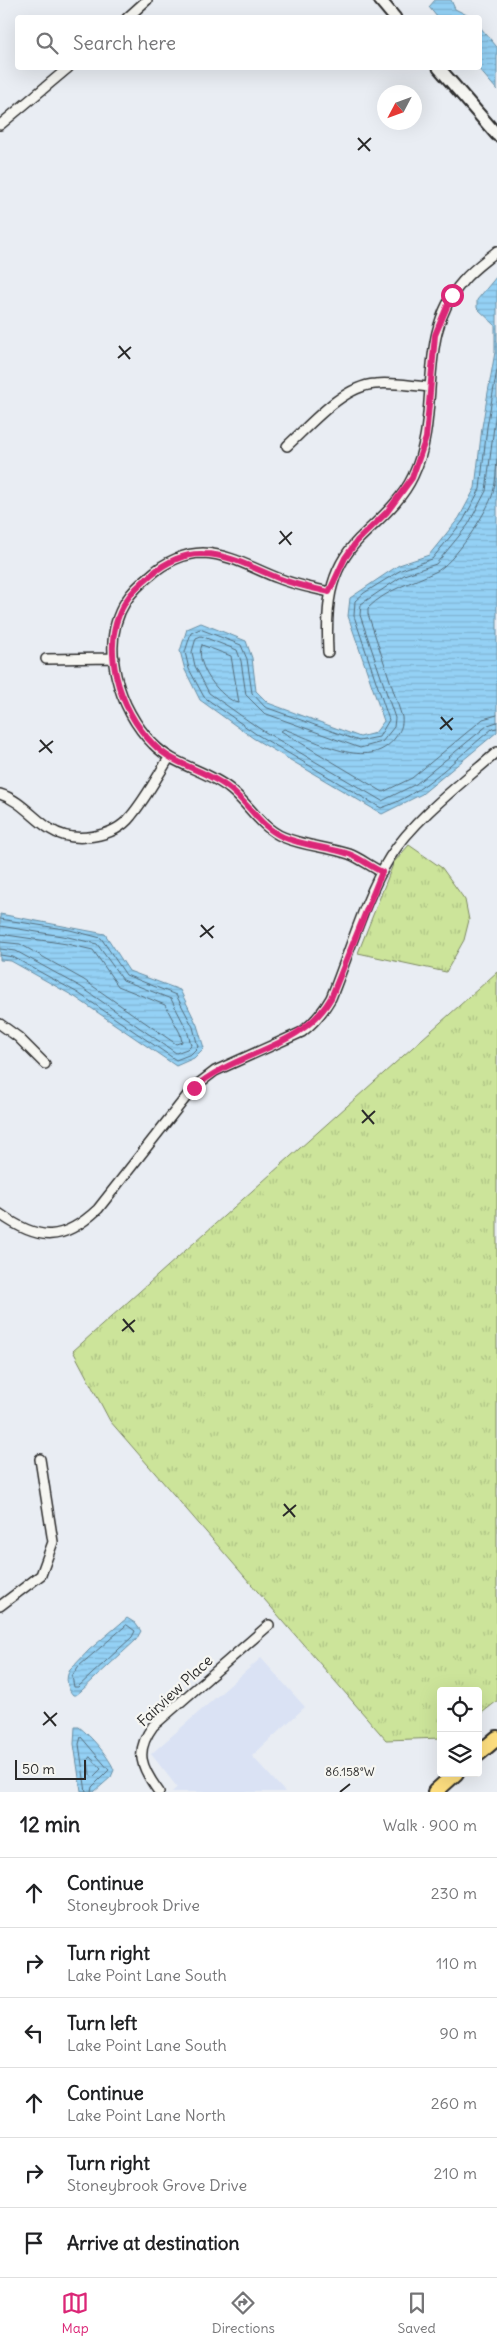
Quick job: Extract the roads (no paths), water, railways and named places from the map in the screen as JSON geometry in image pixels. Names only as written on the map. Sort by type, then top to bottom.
[{"type":"main road","points":[[380,0],[392,15]]},
{"type":"main road","points":[[441,70],[497,135]]},
{"type":"main road","points":[[482,1751],[497,1738]]},
{"type":"main road","points":[[435,1792],[452,1777]]},
{"type":"street","points":[[130,15],[148,0]]},
{"type":"street","points":[[0,125],[66,70]]},
{"type":"street","points":[[328,652],[327,620],[329,592],[345,558],[357,541],[387,512],[412,478],[426,438],[435,335],[442,315],[463,281],[497,251]]},
{"type":"street","points":[[287,446],[348,393],[362,387],[375,384],[430,387]]},
{"type":"street","points":[[329,592],[279,578],[222,556],[203,554],[184,556],[155,572],[138,586],[125,602],[117,624],[114,658],[120,693],[128,711],[152,743],[169,758],[228,788],[272,832],[284,838],[350,855],[382,872]]},
{"type":"street","points":[[46,659],[114,658]]},
{"type":"street","points":[[0,1214],[31,1232],[45,1234],[68,1232],[82,1224],[98,1209],[194,1088],[204,1079],[215,1071],[302,1032],[313,1024],[324,1011],[331,998],[390,856],[416,825],[497,752]]},
{"type":"street","points":[[0,794],[20,805],[52,830],[65,837],[79,838],[92,836],[118,826],[130,817],[169,758]]},
{"type":"street","points":[[0,1024],[18,1037],[44,1064]]},
{"type":"street","points":[[0,1606],[42,1575],[53,1542],[40,1458]]},
{"type":"street","name":"Fairview Place","points":[[158,1792],[148,1778],[141,1756],[143,1740],[153,1726],[269,1625]]},
{"type":"water","points":[[435,0],[451,0],[455,9],[467,15],[435,15],[429,7]]},
{"type":"water","points":[[482,29],[497,47],[497,90],[480,70],[482,70]]},
{"type":"water","points":[[497,276],[497,732],[422,794],[382,814],[253,738],[200,700],[185,670],[180,651],[187,629],[201,623],[246,641],[252,658],[256,691],[268,703],[360,737],[375,733],[384,721],[348,616],[350,598],[399,565],[429,555],[459,518],[475,488],[482,427],[495,352],[495,325],[477,308],[477,300]]},
{"type":"water","points":[[0,914],[105,934],[129,971],[180,990],[197,1025],[204,1048],[194,1058],[176,1066],[75,997],[11,961],[0,960]]},
{"type":"water","points":[[127,1618],[135,1623],[141,1631],[136,1640],[81,1691],[73,1695],[67,1683],[70,1670],[89,1650]]},
{"type":"water","points":[[75,1727],[79,1727],[94,1741],[114,1770],[111,1777],[94,1792],[81,1791],[74,1744]]}]
